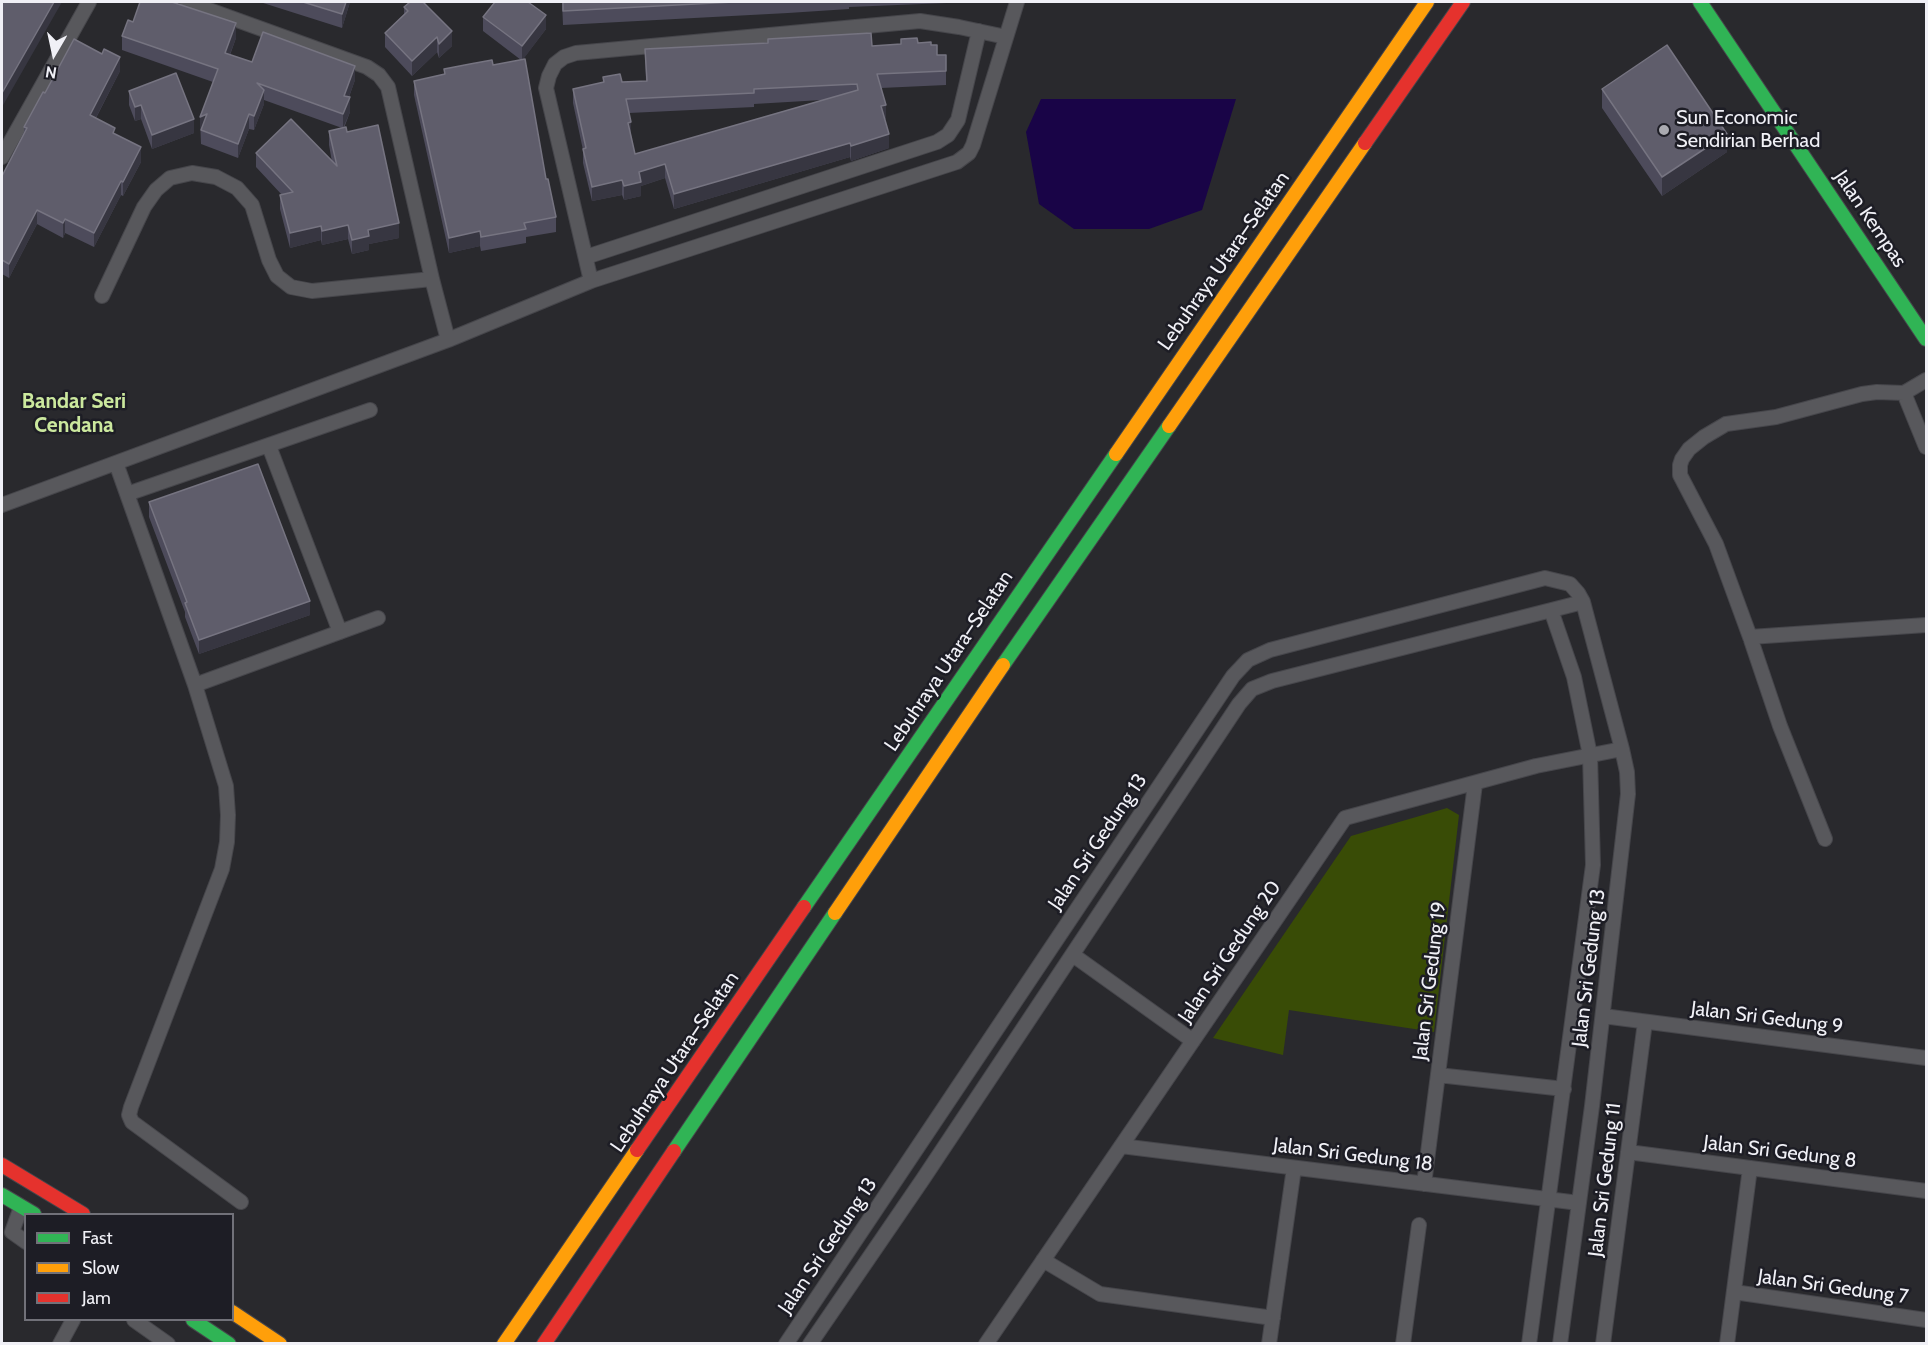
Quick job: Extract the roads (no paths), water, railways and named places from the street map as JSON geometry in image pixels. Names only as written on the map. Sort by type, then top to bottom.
[{"type":"main road","name":"Lebuhraya Utara–Selatan","points":[[504,1344],[1426,2]]},
{"type":"main road","points":[[544,1344],[996,674],[1463,2]]},
{"type":"main road","name":"Jalan Kempas","points":[[1700,2],[1926,339]]},
{"type":"main road","points":[[2,1165],[80,1213]]},
{"type":"main road","points":[[2,1195],[30,1213]]},
{"type":"main road","points":[[234,1313],[280,1344]]},
{"type":"main road","points":[[194,1321],[229,1344]]},
{"type":"street","points":[[2,157],[89,2]]},
{"type":"street","points":[[187,2],[367,67],[379,75],[388,87],[448,340]]},
{"type":"street","points":[[2,505],[448,340],[591,281],[957,162],[969,153],[973,145],[1017,2]]},
{"type":"street","points":[[591,281],[546,88],[555,64],[564,57],[588,51],[920,21],[1006,37]]},
{"type":"street","points":[[586,257],[937,142],[948,135],[958,120],[979,31]]},
{"type":"street","points":[[102,296],[144,207],[156,190],[170,178],[192,173],[216,177],[237,188],[252,205],[269,260],[277,276],[291,287],[312,291],[432,279]]},
{"type":"street","points":[[1825,839],[1780,726],[1716,544],[1680,475],[1680,465],[1689,449],[1726,424],[1776,417],[1862,394],[1904,393],[1926,380]]},
{"type":"street","points":[[1904,393],[1926,447]]},
{"type":"street","points":[[127,494],[370,410]]},
{"type":"street","points":[[269,446],[340,632]]},
{"type":"street","points":[[116,463],[195,685],[226,786],[228,814],[227,842],[222,869],[129,1115],[132,1122],[241,1202]]},
{"type":"street","name":"Jalan Sri Gedung 13","points":[[786,1344],[1233,676],[1248,660],[1270,650],[1545,578],[1570,584],[1583,602],[1622,749],[1627,772],[1628,794],[1560,1344]]},
{"type":"street","name":"Jalan Sri Gedung 13","points":[[810,1344],[930,1170],[1239,704],[1252,689],[1272,681],[1583,602]]},
{"type":"street","name":"Jalan Sri Gedung 13","points":[[1529,1344],[1593,865],[1590,755],[1574,677],[1551,610]]},
{"type":"street","points":[[195,685],[378,618]]},
{"type":"street","points":[[1750,637],[1926,625]]},
{"type":"street","name":"Jalan Sri Gedung 20","points":[[986,1344],[1345,818],[1536,766],[1622,749]]},
{"type":"street","name":"Jalan Sri Gedung 19","points":[[1424,1184],[1475,784]]},
{"type":"street","points":[[1073,955],[1193,1041]]},
{"type":"street","name":"Jalan Sri Gedung 9","points":[[1602,1016],[1926,1058]]},
{"type":"street","name":"Jalan Sri Gedung 11","points":[[1603,1344],[1644,1022]]},
{"type":"street","points":[[1438,1075],[1563,1089]]},
{"type":"street","name":"Jalan Sri Gedung 18","points":[[1121,1146],[1579,1203]]},
{"type":"street","name":"Jalan Sri Gedung 8","points":[[1628,1152],[1926,1191]]},
{"type":"street","points":[[1269,1344],[1294,1168]]},
{"type":"street","points":[[1727,1344],[1750,1168]]},
{"type":"street","points":[[21,1207],[7,1230],[24,1241]]},
{"type":"street","points":[[1403,1344],[1419,1225]]},
{"type":"street","points":[[1043,1260],[1100,1294],[1273,1318]]},
{"type":"street","name":"Jalan Sri Gedung 7","points":[[1734,1292],[1926,1320]]},
{"type":"street","points":[[60,1344],[72,1321]]},
{"type":"street","points":[[135,1321],[168,1344]]},
{"type":"place","name":"Sun Economic Sendirian Berhad","points":[[1664,130]]},
{"type":"district","name":"Bandar Seri Cendana","points":[[74,414]]}]
